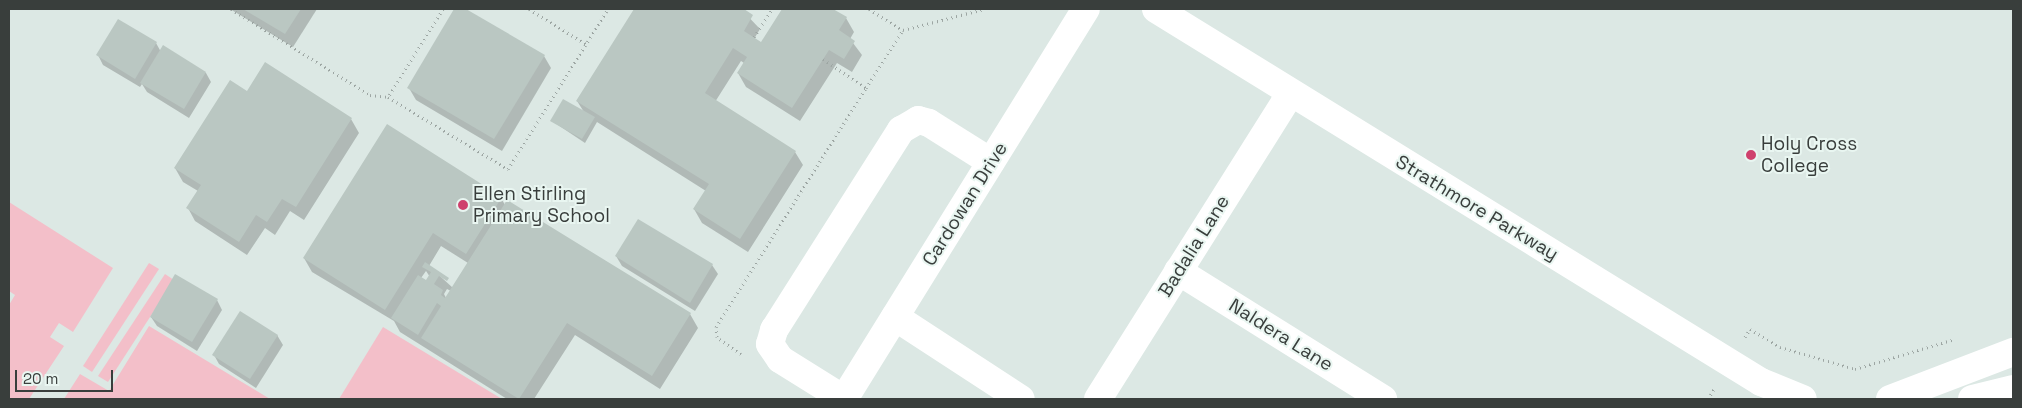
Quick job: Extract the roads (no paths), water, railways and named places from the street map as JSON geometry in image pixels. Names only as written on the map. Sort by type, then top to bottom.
[{"type":"street","name":"Cardowan Drive","points":[[844,399],[1086,9]]},
{"type":"street","name":"Strathmore Parkway","points":[[1156,9],[1290,94],[1730,363],[1803,399]]},
{"type":"street","name":"Badalia Lane","points":[[1098,399],[1290,94]]},
{"type":"street","points":[[844,399],[780,359],[770,344],[774,330],[901,130],[918,120],[929,124],[992,162]]},
{"type":"street","name":"Naldera Lane","points":[[1178,271],[1383,399]]},
{"type":"street","points":[[895,317],[1021,399]]},
{"type":"street","points":[[1890,399],[2013,352]]},
{"type":"street","points":[[1972,399],[2013,389]]},
{"type":"place","name":"Holy Cross College","points":[[1751,155]]},
{"type":"place","name":"Ellen Stirling Primary School","points":[[463,205]]}]
